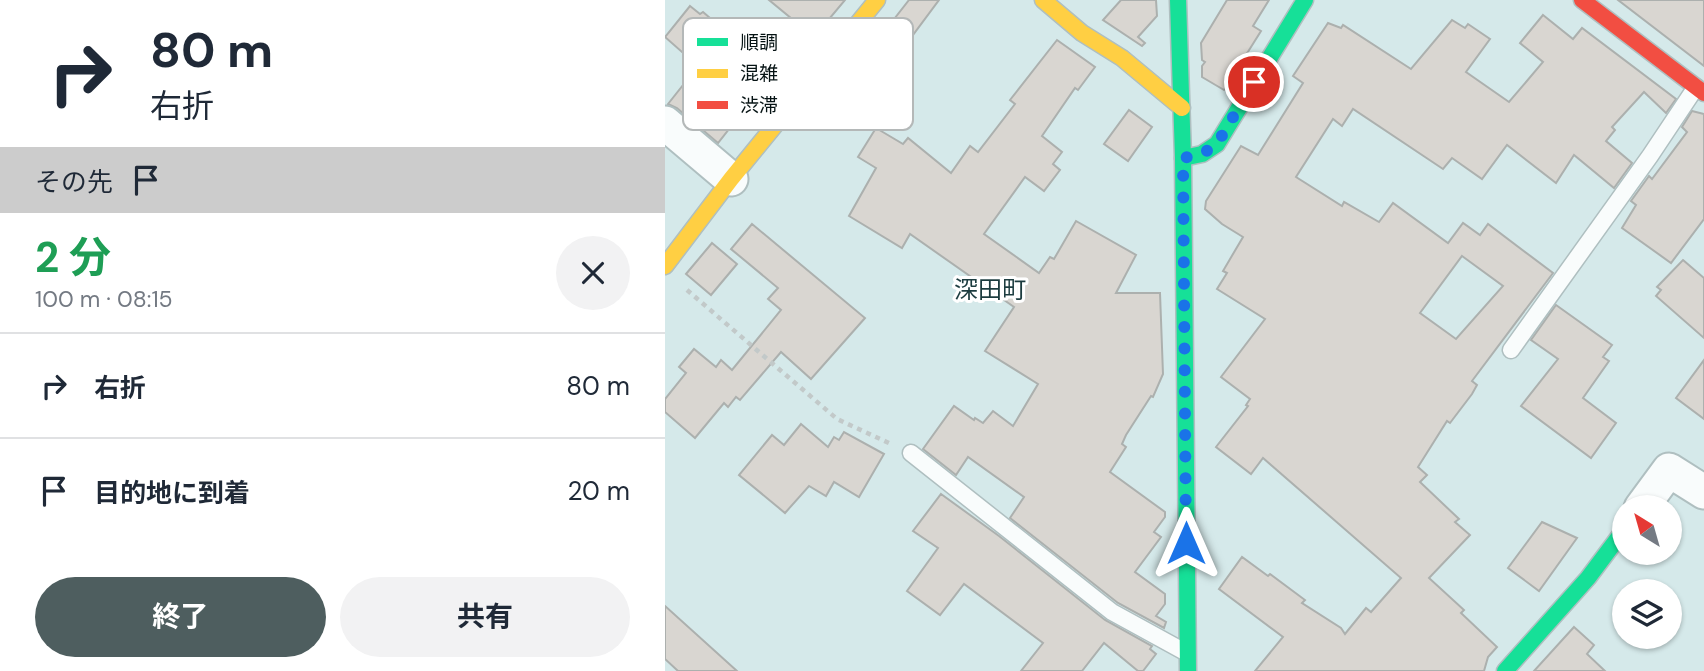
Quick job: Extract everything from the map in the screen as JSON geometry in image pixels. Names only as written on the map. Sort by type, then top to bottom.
[{"type":"street","points":[[862,18],[877,0]]},
{"type":"street","points":[[1043,0],[1083,33],[1122,58],[1182,108]]},
{"type":"street","points":[[1178,0],[1183,158],[1188,671]]},
{"type":"street","points":[[1183,158],[1202,154],[1217,144],[1305,0]]},
{"type":"street","points":[[1582,0],[1700,90]]},
{"type":"street","points":[[665,123],[731,179]]},
{"type":"street","points":[[665,265],[771,130]]},
{"type":"street","points":[[1650,495],[1668,470],[1704,492]]},
{"type":"street","points":[[1505,671],[1588,578],[1612,546]]},
{"type":"lane","points":[[1511,350],[1700,90]]},
{"type":"lane","points":[[911,453],[1112,612],[1187,653]]},
{"type":"path","points":[[685,289],[837,419],[911,453]]},
{"type":"building","points":[[769,0],[845,0],[830,18],[791,18]]},
{"type":"building","points":[[909,0],[939,0],[913,35],[913,18],[895,18]]},
{"type":"building","points":[[1121,0],[1156,0],[1157,16],[1138,37],[1145,43],[1142,46],[1103,20]]},
{"type":"building","points":[[1227,0],[1269,0],[1253,26],[1261,31],[1224,90],[1202,77],[1202,66],[1205,62],[1202,60],[1201,43]]},
{"type":"building","points":[[1618,0],[1704,0],[1704,66]]},
{"type":"building","points":[[690,6],[710,18],[683,18],[683,53],[665,37]]},
{"type":"building","points":[[1543,15],[1573,39],[1582,28],[1676,99],[1666,113],[1644,92],[1612,127],[1615,130],[1606,141],[1632,163],[1614,188],[1574,155],[1556,183],[1507,145],[1482,179],[1452,158],[1443,169],[1353,109],[1342,126],[1333,119],[1296,177],[1342,206],[1344,202],[1379,222],[1393,203],[1448,243],[1463,223],[1480,235],[1488,224],[1553,273],[1472,381],[1477,385],[1472,394],[1450,423],[1447,421],[1418,467],[1427,475],[1420,482],[1459,519],[1455,522],[1470,535],[1429,578],[1464,610],[1461,613],[1497,647],[1488,657],[1484,671],[1255,671],[1283,637],[1219,589],[1242,557],[1305,600],[1302,603],[1341,628],[1345,634],[1366,608],[1371,612],[1401,578],[1263,458],[1251,474],[1216,447],[1248,406],[1246,405],[1250,399],[1221,377],[1265,319],[1217,289],[1227,273],[1223,271],[1243,237],[1205,209],[1206,201],[1241,146],[1258,155],[1303,83],[1293,76],[1328,23],[1341,28],[1343,25],[1411,69],[1452,20],[1465,28],[1468,24],[1490,39],[1466,72],[1509,102],[1543,62],[1520,43]],"holes":[[[1462,256],[1503,286],[1456,339],[1420,313]]]},
{"type":"building","points":[[1057,40],[1095,67],[1078,90],[1075,88],[1042,136],[1062,152],[1053,164],[1060,170],[1044,191],[1025,177],[984,234],[1039,273],[1050,257],[1054,259],[1076,221],[1136,255],[1116,293],[1160,293],[1163,374],[1153,397],[1151,396],[1126,435],[1122,444],[1126,447],[1110,472],[1165,512],[1165,517],[1154,532],[1161,537],[1135,572],[1165,594],[1165,604],[1156,616],[1166,622],[1164,628],[1118,603],[1010,518],[1024,497],[968,457],[956,475],[923,449],[954,406],[983,423],[993,411],[1013,426],[1038,384],[985,351],[1014,307],[910,234],[902,248],[849,216],[876,168],[858,157],[875,130],[903,144],[908,138],[951,173],[970,146],[978,152],[1015,104],[1010,100]]},
{"type":"building","points":[[683,85],[683,113],[668,104]]},
{"type":"building","points":[[1129,110],[1152,127],[1128,161],[1104,144]]},
{"type":"building","points":[[1692,111],[1704,114],[1704,219],[1671,263],[1622,228],[1636,205],[1631,201],[1649,176],[1652,179],[1687,132],[1682,127]]},
{"type":"building","points":[[703,130],[728,130],[718,143]]},
{"type":"building","points":[[752,224],[865,318],[811,379],[781,352],[740,400],[736,397],[728,407],[724,403],[695,438],[665,412],[665,399],[686,373],[679,367],[694,349],[716,367],[721,360],[732,370],[781,310],[768,299],[778,288],[731,249]]},
{"type":"building","points":[[712,243],[737,264],[711,295],[686,274]]},
{"type":"building","points":[[1683,260],[1704,278],[1704,338],[1656,296],[1661,290],[1657,287]]},
{"type":"building","points":[[1556,305],[1612,345],[1603,357],[1609,361],[1583,398],[1616,423],[1591,458],[1521,406],[1558,359],[1531,340]]},
{"type":"building","points":[[1704,360],[1704,419],[1676,398]]},
{"type":"building","points":[[801,424],[828,447],[834,437],[839,440],[844,432],[884,454],[859,497],[834,482],[826,496],[809,486],[785,513],[739,475],[772,435],[784,445]]},
{"type":"building","points":[[941,494],[1105,620],[1152,646],[1150,649],[1156,654],[1143,671],[1138,671],[1104,643],[1082,671],[1021,671],[1043,643],[964,584],[940,615],[907,591],[938,548],[913,531]]},
{"type":"building","points":[[1542,522],[1577,538],[1539,591],[1508,568]]},
{"type":"building","points":[[665,606],[737,671],[678,671],[665,659]]},
{"type":"building","points":[[1574,627],[1594,645],[1587,654],[1605,671],[1534,671]]},
{"type":"traffic: fast","points":[[1178,0],[1183,158],[1188,671]]},
{"type":"traffic: fast","points":[[1183,158],[1202,154],[1217,144],[1305,0]]},
{"type":"traffic: fast","points":[[1505,671],[1588,578],[1612,546]]},
{"type":"traffic: slow","points":[[862,18],[877,0]]},
{"type":"traffic: slow","points":[[1043,0],[1082,33],[1122,58],[1182,108]]},
{"type":"traffic: slow","points":[[665,266],[771,130]]},
{"type":"traffic: jam","points":[[1582,0],[1704,93]]},
{"type":"district","name":"深田町","points":[[990,290]]},
{"type":"route","points":[[1186,543],[1183,158],[1202,154],[1217,144],[1254,82]]}]
